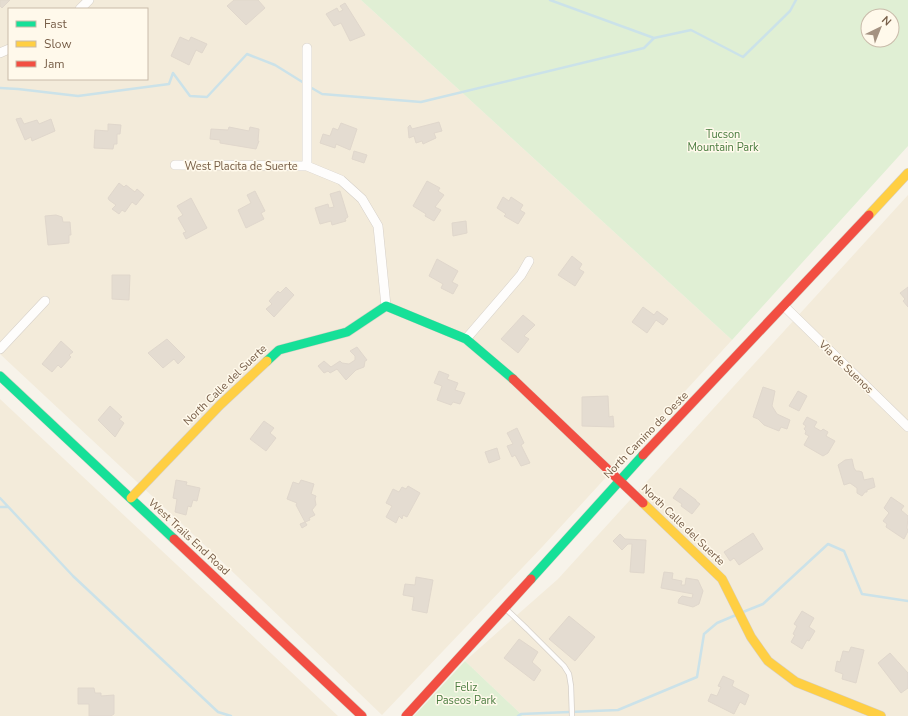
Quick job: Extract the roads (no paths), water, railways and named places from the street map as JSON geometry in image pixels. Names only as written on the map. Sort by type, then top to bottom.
[{"type":"street","points":[[81,8],[89,0]]},
{"type":"street","name":"West Placita de Suerte","points":[[307,48],[307,166]]},
{"type":"street","name":"West Placita de Suerte","points":[[175,165],[307,166],[341,180],[362,199],[378,226],[386,306]]},
{"type":"street","name":"North Camino de Oeste","points":[[406,716],[619,481],[908,173]]},
{"type":"street","points":[[466,339],[521,275],[529,261]]},
{"type":"street","points":[[0,349],[45,301]]},
{"type":"street","name":"North Calle del Suerte","points":[[131,498],[217,408],[279,350],[347,332],[386,306],[466,339],[527,391],[722,579],[751,637],[768,661],[796,682],[881,716]]},
{"type":"street","name":"Via de Suenos","points":[[784,306],[908,427]]},
{"type":"street","name":"West Trails End Road","points":[[0,376],[362,716]]},
{"type":"lane","points":[[505,608],[564,666],[569,674],[572,716]]},
{"type":"waterway","points":[[550,0],[654,38]]},
{"type":"waterway","points":[[310,87],[322,94],[421,102],[644,48],[654,38],[691,30],[743,57],[790,11],[796,0]]},
{"type":"waterway","points":[[0,88],[78,96],[169,84],[173,73],[190,96],[207,97],[247,54],[275,65],[304,83]]},
{"type":"waterway","points":[[0,498],[73,576],[218,712],[231,716]]},
{"type":"waterway","points":[[0,507],[7,507]]},
{"type":"waterway","points":[[743,612],[763,604],[828,544],[844,551],[862,594],[908,601]]},
{"type":"waterway","points":[[518,716],[521,714],[618,710],[697,677],[704,634],[717,623],[736,615]]},
{"type":"park label","name":"Tucson Mountain Park","points":[[723,140]]},
{"type":"park label","name":"Feliz Paseos Park","points":[[466,693]]}]
